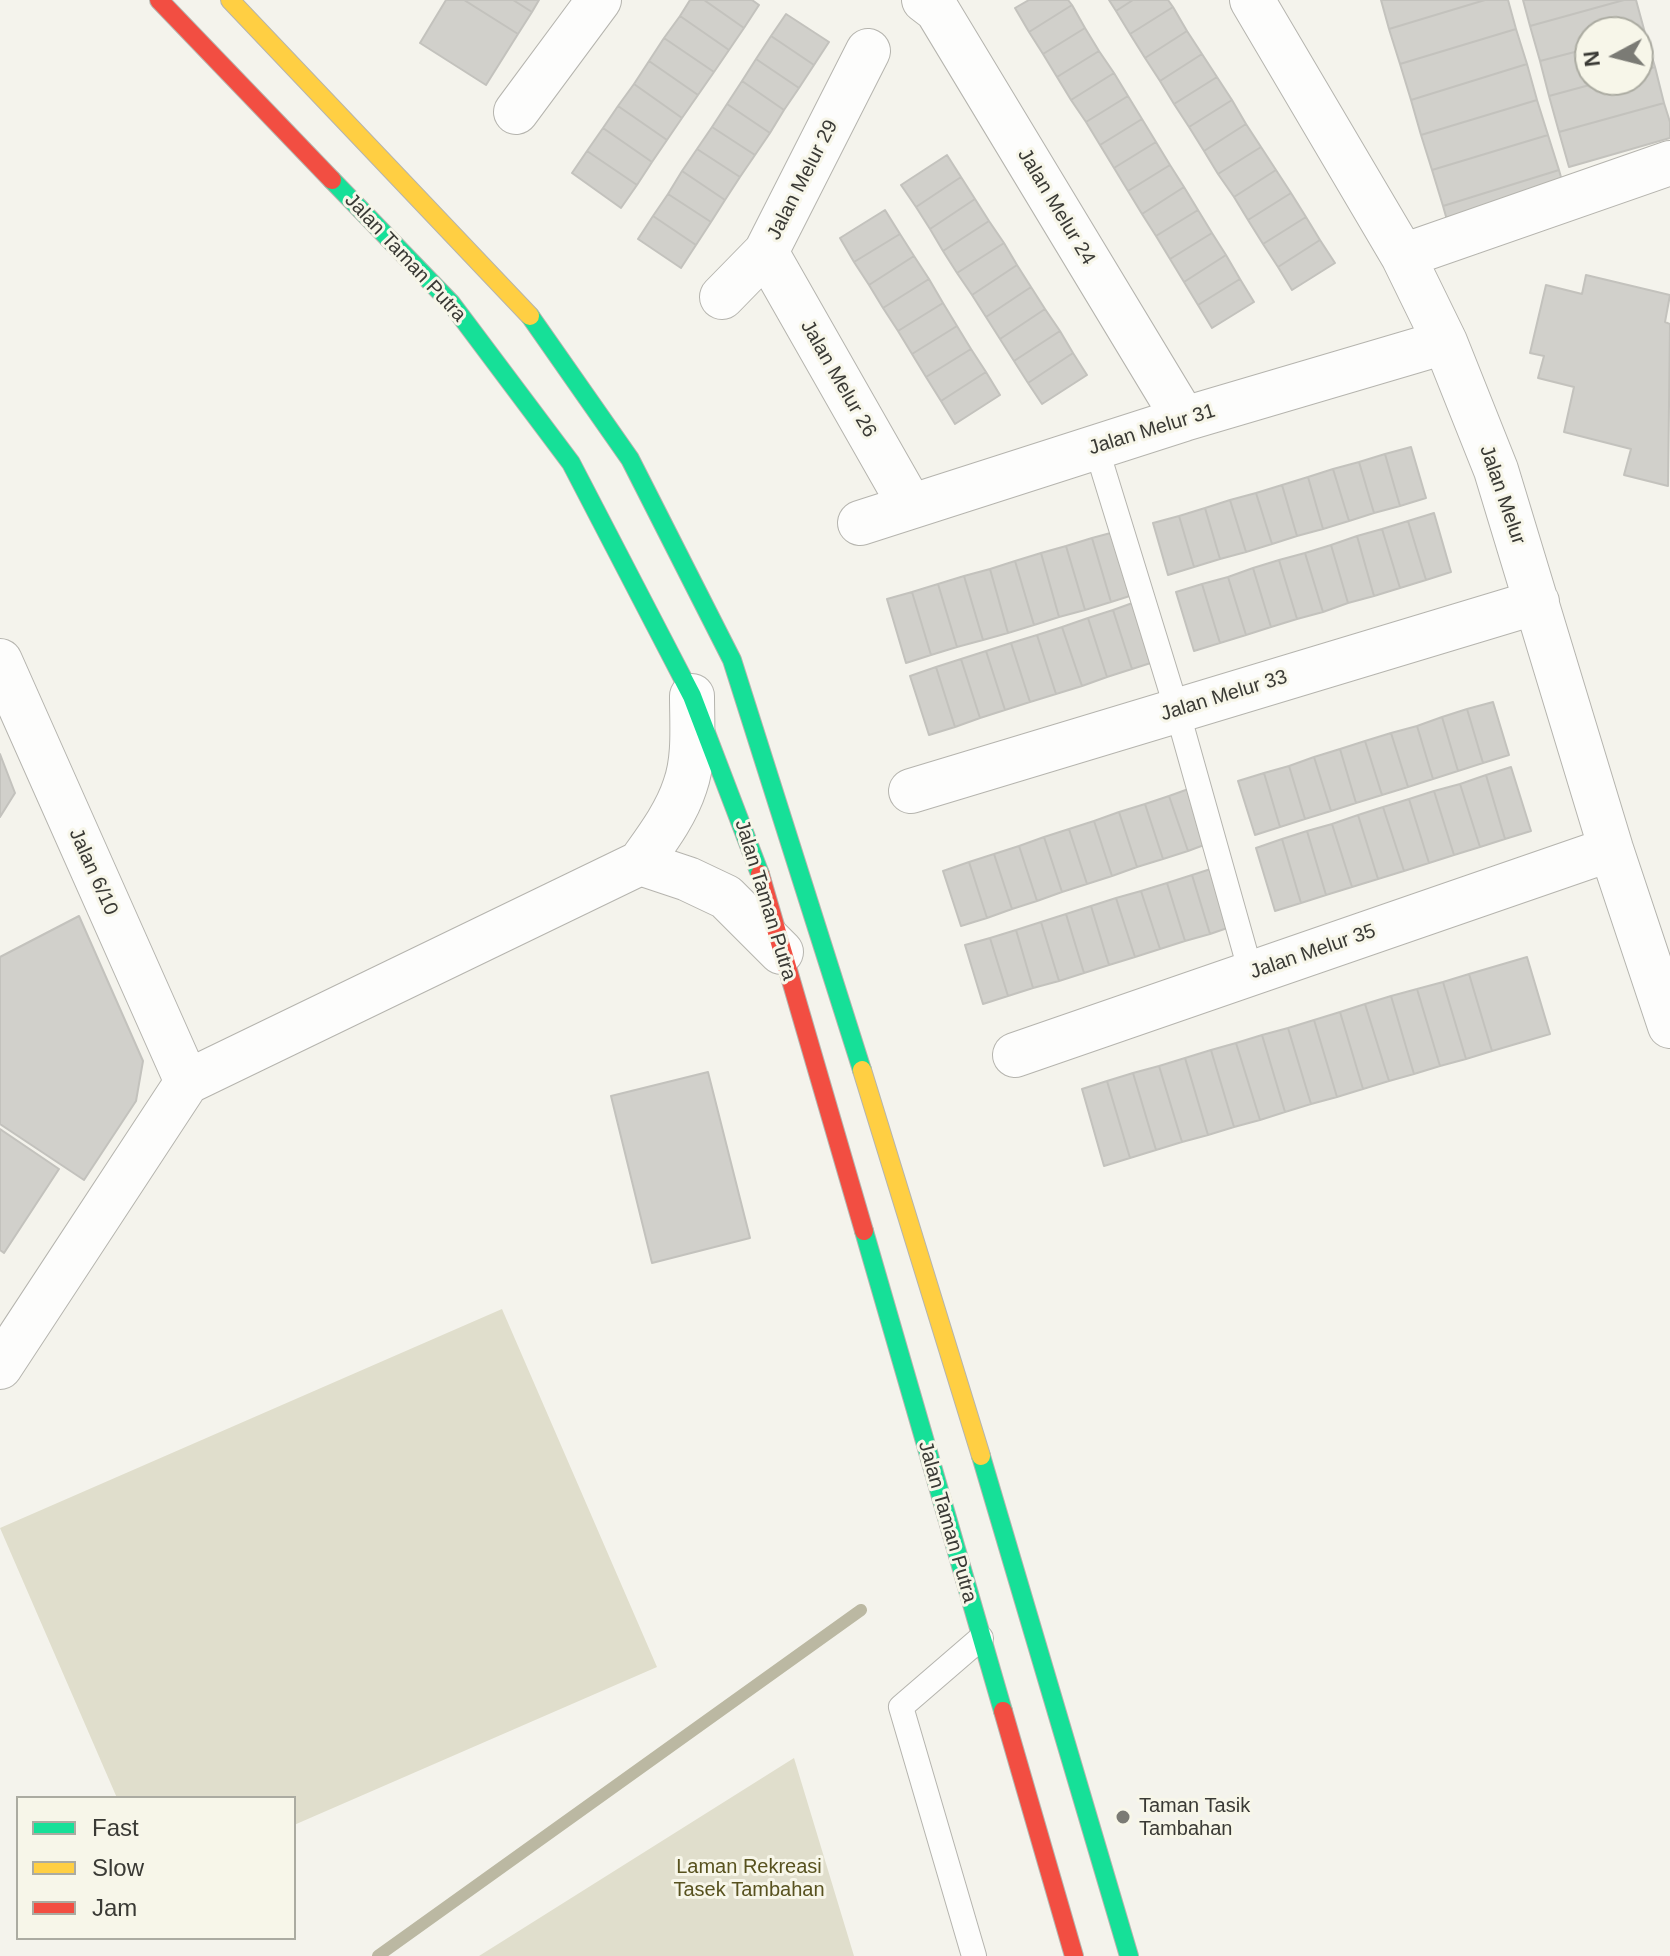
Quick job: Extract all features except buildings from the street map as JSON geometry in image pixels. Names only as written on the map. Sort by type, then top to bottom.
[{"type":"street","name":"Jalan Taman Putra","points":[[159,0],[451,303],[571,463],[692,696],[753,851],[988,1636],[1074,1956]]},
{"type":"street","name":"Jalan Taman Putra","points":[[230,0],[535,322],[630,459],[732,660],[804,882],[1026,1625],[1129,1956]]},
{"type":"street","points":[[516,112],[599,0]]},
{"type":"street","name":"Jalan Melur","points":[[1252,0],[1403,256],[1445,342],[1496,470],[1611,849],[1670,1026]]},
{"type":"street","name":"Jalan Melur 24","points":[[936,3],[1184,419]]},
{"type":"street","name":"Jalan Melur 29","points":[[722,297],[766,252],[868,51]]},
{"type":"street","points":[[1403,256],[1670,163]]},
{"type":"street","name":"Jalan Melur 26","points":[[766,252],[910,505]]},
{"type":"street","name":"Jalan Melur 31","points":[[860,523],[1184,419],[1445,342]]},
{"type":"street","name":"Jalan Melur 33","points":[[911,791],[1537,602]]},
{"type":"street","name":"Jalan 6/10","points":[[0,661],[187,1082]]},
{"type":"street","points":[[0,1367],[187,1082],[640,863],[665,828],[686,785],[692,743],[692,696]]},
{"type":"street","name":"Jalan Melur 35","points":[[1015,1055],[1611,849]]},
{"type":"street","points":[[640,863],[688,879],[726,897],[781,952]]},
{"type":"lane","points":[[1096,447],[1177,710],[1251,973]]},
{"type":"lane","points":[[974,1956],[901,1707],[988,1636]]},
{"type":"green space","points":[[502,1309],[657,1667],[296,1824],[296,1796],[116,1796],[0,1528]]},
{"type":"green space","name":"Laman Rekreasi Tasek Tambahan","points":[[794,1758],[854,1956],[479,1956]]},
{"type":"waterway","points":[[378,1956],[861,1610]]},
{"type":"traffic: fast","points":[[332,180],[451,303],[571,463],[692,696],[760,874]]},
{"type":"traffic: fast","points":[[530,316],[630,459],[732,660],[862,1070]]},
{"type":"traffic: fast","points":[[864,1231],[1003,1711]]},
{"type":"traffic: fast","points":[[981,1456],[1129,1956]]},
{"type":"traffic: slow","points":[[230,0],[530,316]]},
{"type":"traffic: slow","points":[[862,1070],[981,1456]]},
{"type":"traffic: jam","points":[[159,0],[332,180]]},
{"type":"traffic: jam","points":[[760,874],[864,1231]]},
{"type":"traffic: jam","points":[[1003,1711],[1074,1956]]},
{"type":"place","name":"Taman Tasik Tambahan","points":[[1123,1817]]}]
